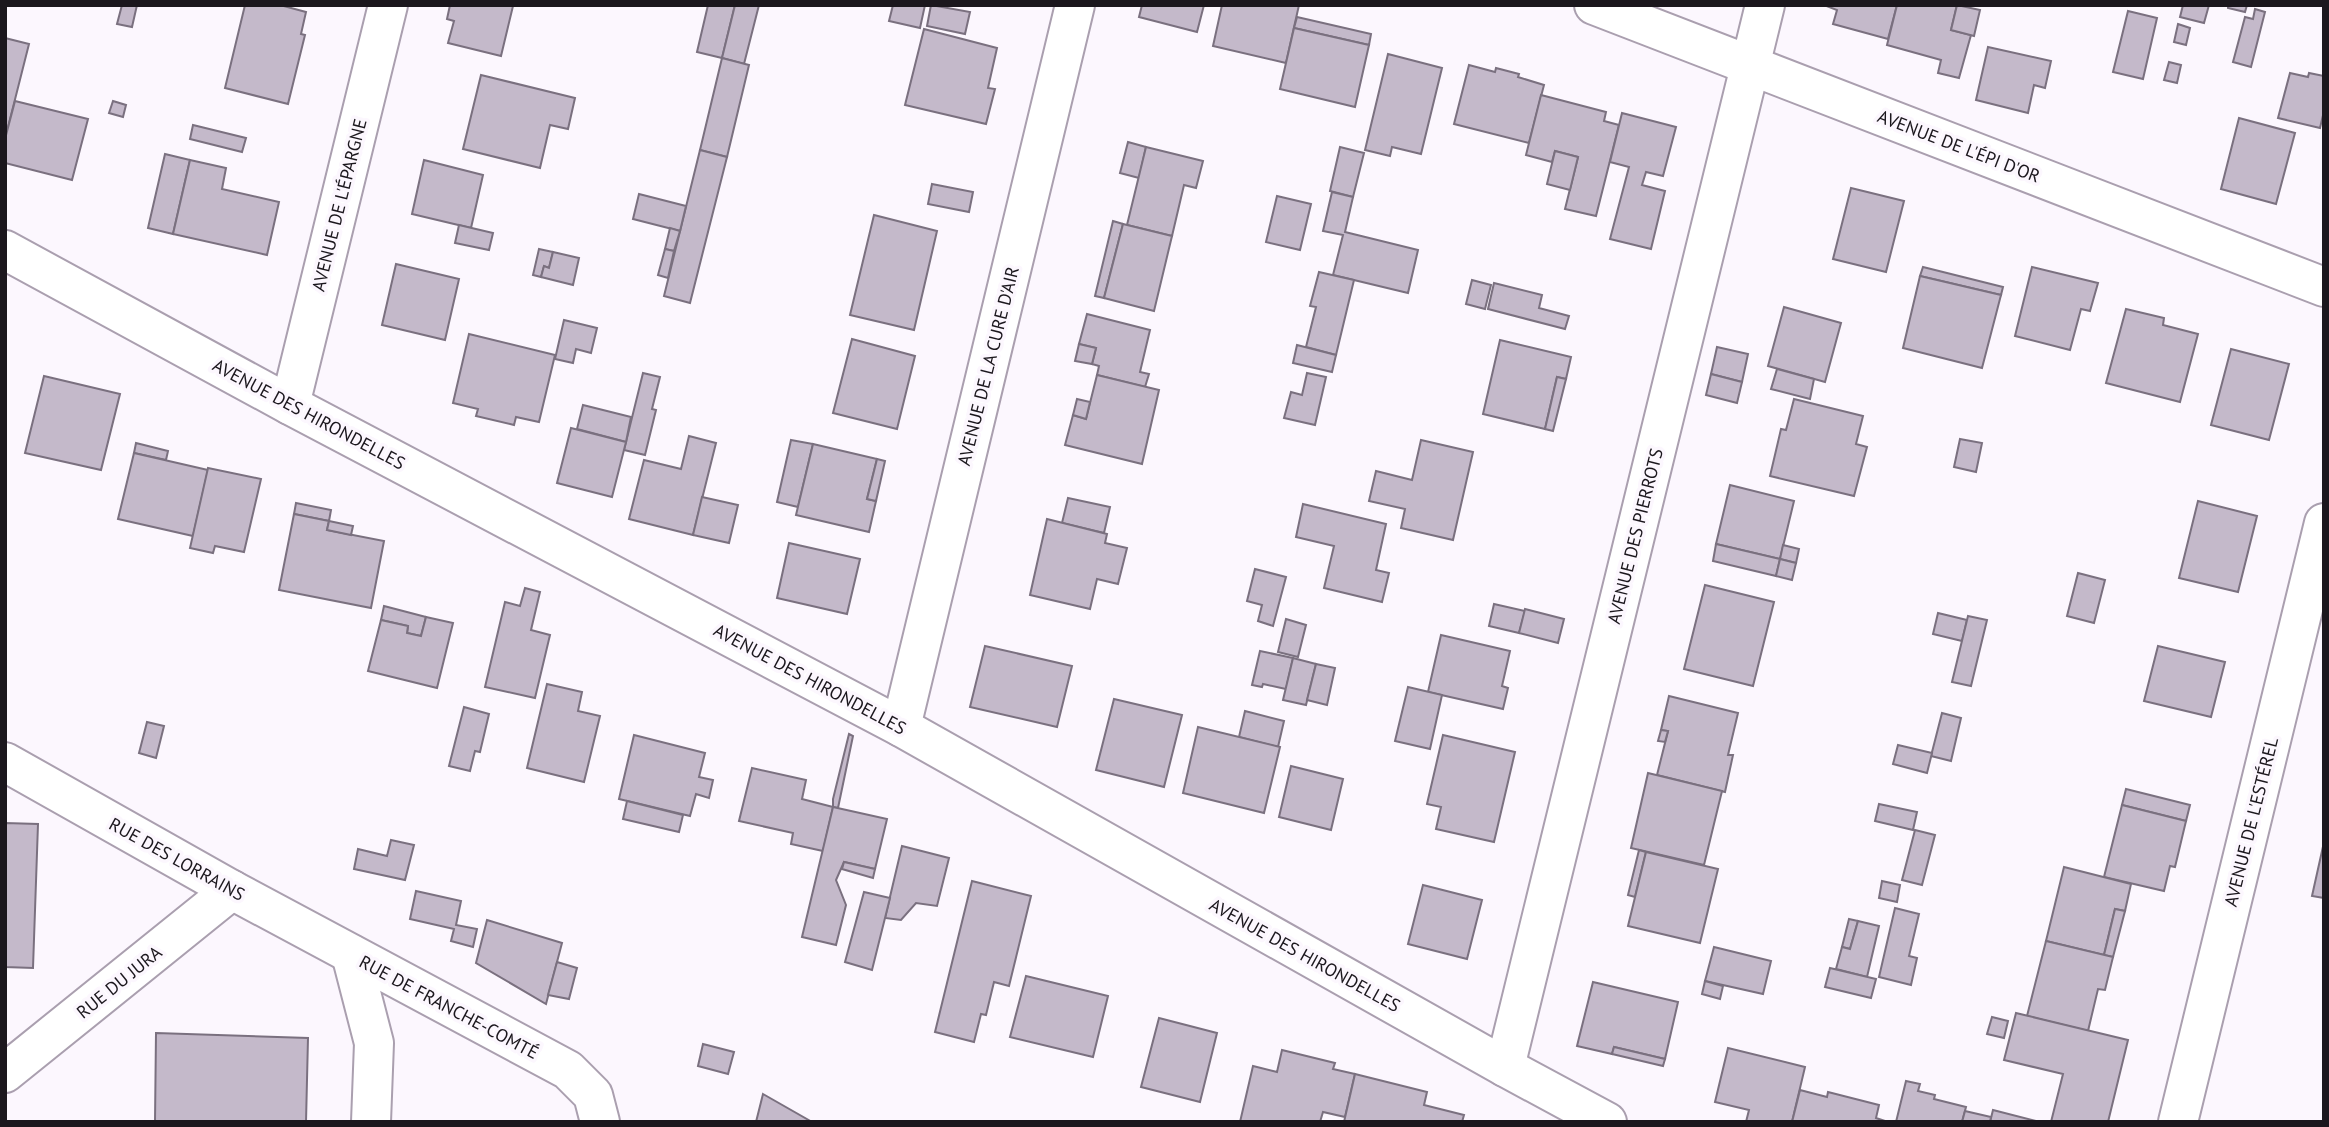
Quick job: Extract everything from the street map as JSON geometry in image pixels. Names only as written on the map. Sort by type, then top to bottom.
[{"type":"street","name":"AVENUE DE L'ÉPARGNE","points":[[290,405],[388,5]]},
{"type":"street","name":"AVENUE DE LA CURE D'AIR","points":[[901,727],[1075,5]]},
{"type":"street","name":"AVENUE DE L'ÉPI D'OR","points":[[1594,5],[2324,287]]},
{"type":"street","name":"AVENUE DES PIERROTS","points":[[1505,1067],[1765,5]]},
{"type":"street","name":"AVENUE DES HIRONDELLES","points":[[5,250],[290,405],[901,727],[1607,1122]]},
{"type":"street","name":"AVENUE DE L'ESTÉREL","points":[[2178,1122],[2324,523]]},
{"type":"street","name":"RUE DES LORRAINS","points":[[5,762],[351,954]]},
{"type":"street","name":"RUE DU JURA","points":[[5,1073],[232,890]]},
{"type":"street","name":"RUE DE FRANCHE-COMTÉ","points":[[351,954],[374,1043],[371,1122]]},
{"type":"street","name":"RUE DE FRANCHE-COMTÉ","points":[[351,954],[568,1070],[593,1095],[600,1122]]},
{"type":"building","points":[[122,5],[137,5],[132,27],[117,24]]},
{"type":"building","points":[[245,5],[280,5],[306,12],[301,34],[305,35],[288,104],[225,88]]},
{"type":"building","points":[[450,5],[513,6],[501,56],[448,43],[454,21],[447,19]]},
{"type":"building","points":[[708,5],[735,5],[722,58],[697,52]]},
{"type":"building","points":[[735,5],[759,5],[744,64],[722,58]]},
{"type":"building","points":[[893,5],[925,5],[920,28],[889,21]]},
{"type":"building","points":[[931,5],[970,12],[965,34],[927,26]]},
{"type":"building","points":[[1142,5],[1204,5],[1197,32],[1139,17]]},
{"type":"building","points":[[1222,5],[1299,5],[1286,63],[1213,46]]},
{"type":"building","points":[[1824,5],[1897,5],[1888,39],[1833,24],[1837,10]]},
{"type":"building","points":[[1897,5],[1957,5],[1951,30],[1971,35],[1959,78],[1938,73],[1941,60],[1887,45]]},
{"type":"building","points":[[1957,5],[1980,10],[1974,36],[1951,30]]},
{"type":"building","points":[[2183,5],[2209,5],[2204,23],[2180,17]]},
{"type":"building","points":[[2228,5],[2247,5],[2245,12],[2228,8]]},
{"type":"building","points":[[2255,9],[2265,12],[2251,67],[2233,62],[2245,17],[2253,19]]},
{"type":"building","points":[[2128,11],[2157,18],[2143,79],[2113,72]]},
{"type":"building","points":[[1297,17],[1371,34],[1369,45],[1294,28]]},
{"type":"building","points":[[2178,24],[2190,28],[2186,45],[2174,42]]},
{"type":"building","points":[[1294,28],[1369,45],[1355,107],[1280,89]]},
{"type":"building","points":[[924,29],[997,48],[988,88],[995,89],[986,124],[905,105]]},
{"type":"building","points":[[5,38],[29,44],[5,139]]},
{"type":"building","points":[[1988,47],[2051,61],[2045,88],[2034,85],[2028,113],[1976,100]]},
{"type":"building","points":[[1388,54],[1442,68],[1421,154],[1392,147],[1390,156],[1365,150]]},
{"type":"building","points":[[722,58],[749,65],[727,157],[700,150]]},
{"type":"building","points":[[2169,62],[2181,65],[2177,83],[2164,80]]},
{"type":"building","points":[[1469,65],[1495,72],[1496,68],[1519,74],[1518,77],[1544,85],[1529,143],[1454,124]]},
{"type":"building","points":[[2290,73],[2308,77],[2309,73],[2324,76],[2324,111],[2320,128],[2278,118]]},
{"type":"building","points":[[481,75],[575,98],[568,129],[550,125],[540,168],[463,149]]},
{"type":"building","points":[[1541,95],[1606,112],[1604,121],[1619,125],[1596,216],[1565,209],[1578,157],[1555,151],[1552,162],[1526,155]]},
{"type":"building","points":[[15,101],[88,119],[72,180],[5,163],[5,139]]},
{"type":"building","points":[[113,101],[126,105],[123,117],[109,113]]},
{"type":"building","points":[[1622,113],[1676,127],[1663,176],[1646,172],[1642,185],[1665,191],[1651,249],[1610,239],[1629,167],[1610,162]]},
{"type":"building","points":[[2239,118],[2295,133],[2276,204],[2221,189]]},
{"type":"building","points":[[193,125],[246,138],[242,152],[190,139]]},
{"type":"building","points":[[1128,142],[1146,147],[1139,178],[1120,173]]},
{"type":"building","points":[[1146,147],[1203,161],[1196,188],[1184,185],[1172,236],[1127,225]]},
{"type":"building","points":[[1340,147],[1364,153],[1353,197],[1330,191]]},
{"type":"building","points":[[700,150],[727,157],[690,303],[664,296]]},
{"type":"building","points":[[1555,151],[1578,157],[1570,190],[1547,184]]},
{"type":"building","points":[[165,154],[190,160],[173,234],[148,228]]},
{"type":"building","points":[[190,160],[226,168],[222,189],[279,202],[267,255],[173,234]]},
{"type":"building","points":[[424,160],[483,175],[471,228],[412,214]]},
{"type":"building","points":[[932,184],[973,192],[969,212],[928,204]]},
{"type":"building","points":[[1851,188],[1904,201],[1886,272],[1833,259]]},
{"type":"building","points":[[1332,192],[1353,197],[1345,232],[1418,250],[1408,293],[1333,275],[1343,235],[1323,231]]},
{"type":"building","points":[[639,194],[686,206],[680,231],[633,219]]},
{"type":"building","points":[[1277,196],[1311,204],[1300,250],[1266,242]]},
{"type":"building","points":[[874,215],[937,231],[914,330],[850,315]]},
{"type":"building","points":[[1113,221],[1123,224],[1104,298],[1095,296]]},
{"type":"building","points":[[1123,224],[1172,236],[1154,311],[1104,298]]},
{"type":"building","points":[[459,225],[493,233],[489,250],[455,243]]},
{"type":"building","points":[[670,228],[680,231],[674,251],[665,249]]},
{"type":"building","points":[[539,249],[553,252],[549,268],[544,266],[541,277],[533,275]]},
{"type":"building","points":[[665,249],[674,251],[668,278],[658,275]]},
{"type":"building","points":[[553,252],[579,258],[573,285],[541,277],[544,266],[549,268]]},
{"type":"building","points":[[396,264],[459,279],[445,340],[382,325]]},
{"type":"building","points":[[1923,267],[2003,287],[2001,295],[1920,276]]},
{"type":"building","points":[[2032,267],[2098,283],[2090,311],[2081,309],[2070,350],[2015,336]]},
{"type":"building","points":[[1319,272],[1354,280],[1336,355],[1306,347],[1316,307],[1310,306]]},
{"type":"building","points":[[1920,276],[2001,295],[1982,368],[1903,348]]},
{"type":"building","points":[[1472,280],[1491,285],[1485,309],[1466,304]]},
{"type":"building","points":[[1494,283],[1542,295],[1539,308],[1569,316],[1565,329],[1488,309]]},
{"type":"building","points":[[1784,307],[1841,323],[1825,382],[1768,366]]},
{"type":"building","points":[[2126,309],[2164,318],[2163,325],[2198,334],[2180,402],[2106,383]]},
{"type":"building","points":[[1087,314],[1150,330],[1140,372],[1149,374],[1145,387],[1097,375],[1099,366],[1092,364],[1096,348],[1079,344]]},
{"type":"building","points":[[564,320],[597,328],[591,353],[576,349],[573,363],[555,359]]},
{"type":"building","points":[[469,334],[555,355],[539,422],[516,417],[514,425],[476,416],[478,409],[453,403]]},
{"type":"building","points":[[852,339],[915,356],[897,429],[833,413]]},
{"type":"building","points":[[1500,340],[1571,357],[1566,379],[1557,377],[1545,429],[1483,414]]},
{"type":"building","points":[[1079,344],[1096,348],[1092,364],[1075,361]]},
{"type":"building","points":[[1297,345],[1336,355],[1332,372],[1293,363]]},
{"type":"building","points":[[1717,347],[1748,354],[1742,382],[1711,374]]},
{"type":"building","points":[[2231,349],[2289,364],[2269,440],[2211,425]]},
{"type":"building","points":[[1777,369],[1814,379],[1810,399],[1771,389]]},
{"type":"building","points":[[643,373],[660,377],[652,409],[656,410],[645,455],[624,450]]},
{"type":"building","points":[[1307,373],[1326,377],[1315,425],[1284,418],[1291,392],[1302,395]]},
{"type":"building","points":[[1711,374],[1742,382],[1737,403],[1706,395]]},
{"type":"building","points":[[1097,375],[1159,390],[1142,464],[1065,445],[1073,415],[1086,419]]},
{"type":"building","points":[[44,376],[120,394],[101,470],[25,453]]},
{"type":"building","points":[[1557,377],[1566,379],[1553,431],[1545,429]]},
{"type":"building","points":[[1077,399],[1090,402],[1086,419],[1073,415]]},
{"type":"building","points":[[1794,399],[1863,416],[1856,444],[1867,447],[1854,496],[1770,476],[1781,429],[1786,430]]},
{"type":"building","points":[[583,405],[631,417],[626,442],[577,429]]},
{"type":"building","points":[[571,428],[626,442],[612,497],[557,483]]},
{"type":"building","points":[[689,436],[716,443],[693,535],[629,519],[644,460],[681,469]]},
{"type":"building","points":[[1960,439],[1982,443],[1976,472],[1954,467]]},
{"type":"building","points":[[791,440],[813,444],[798,507],[777,502]]},
{"type":"building","points":[[1421,440],[1473,452],[1453,540],[1401,528],[1405,509],[1369,501],[1376,471],[1412,480]]},
{"type":"building","points":[[136,443],[168,451],[166,460],[134,453]]},
{"type":"building","points":[[813,444],[877,459],[867,499],[876,501],[869,532],[796,515]]},
{"type":"building","points":[[134,453],[208,470],[193,536],[118,519]]},
{"type":"building","points":[[877,459],[885,461],[876,501],[867,499]]},
{"type":"building","points":[[208,468],[261,479],[244,552],[215,546],[213,553],[190,548]]},
{"type":"building","points":[[1730,485],[1794,501],[1780,559],[1716,544]]},
{"type":"building","points":[[702,497],[738,505],[729,543],[693,535]]},
{"type":"building","points":[[1068,498],[1110,507],[1104,533],[1062,523]]},
{"type":"building","points":[[2198,501],[2257,516],[2238,592],[2179,578]]},
{"type":"building","points":[[296,503],[331,510],[329,521],[294,514]]},
{"type":"building","points":[[1303,504],[1386,524],[1376,570],[1389,573],[1382,602],[1324,588],[1334,546],[1296,537]]},
{"type":"building","points":[[294,514],[329,521],[327,530],[384,541],[371,608],[279,590]]},
{"type":"building","points":[[1047,519],[1107,534],[1105,543],[1127,548],[1118,584],[1097,579],[1090,609],[1030,595]]},
{"type":"building","points":[[329,521],[353,526],[351,535],[327,530]]},
{"type":"building","points":[[789,543],[860,559],[847,614],[777,598]]},
{"type":"building","points":[[1716,544],[1780,559],[1776,576],[1713,561]]},
{"type":"building","points":[[1783,545],[1799,549],[1796,563],[1780,559]]},
{"type":"building","points":[[1780,559],[1796,563],[1792,580],[1776,576]]},
{"type":"building","points":[[1255,569],[1286,577],[1273,626],[1258,621],[1262,605],[1247,601]]},
{"type":"building","points":[[2078,573],[2105,580],[2094,623],[2067,616]]},
{"type":"building","points":[[1705,585],[1774,602],[1753,686],[1684,669]]},
{"type":"building","points":[[525,588],[540,592],[531,630],[550,635],[535,698],[485,687],[505,602],[520,606]]},
{"type":"building","points":[[1494,604],[1525,611],[1519,633],[1489,626]]},
{"type":"building","points":[[384,606],[426,617],[421,636],[407,633],[408,626],[381,620]]},
{"type":"building","points":[[1525,609],[1564,619],[1558,643],[1519,633]]},
{"type":"building","points":[[1938,613],[1967,620],[1962,641],[1933,634]]},
{"type":"building","points":[[1968,616],[1987,620],[1971,686],[1952,682]]},
{"type":"building","points":[[426,617],[453,623],[437,688],[368,671],[381,620],[408,626],[407,633],[421,636]]},
{"type":"building","points":[[1286,619],[1306,625],[1298,657],[1278,652]]},
{"type":"building","points":[[1441,635],[1510,651],[1502,686],[1508,688],[1503,709],[1428,692]]},
{"type":"building","points":[[985,646],[1072,666],[1057,727],[970,707]]},
{"type":"building","points":[[2158,646],[2225,662],[2211,717],[2144,701]]},
{"type":"building","points":[[1260,651],[1293,658],[1286,689],[1263,684],[1262,687],[1252,685]]},
{"type":"building","points":[[1293,658],[1316,664],[1306,705],[1283,700]]},
{"type":"building","points":[[1316,664],[1335,668],[1327,705],[1307,700]]},
{"type":"building","points":[[547,684],[582,692],[578,711],[600,716],[584,782],[527,768]]},
{"type":"building","points":[[1408,687],[1442,695],[1430,749],[1395,741]]},
{"type":"building","points":[[1669,696],[1738,713],[1728,755],[1733,755],[1725,792],[1657,775],[1668,731],[1661,730]]},
{"type":"building","points":[[1114,699],[1182,715],[1164,787],[1096,770]]},
{"type":"building","points":[[464,707],[489,714],[480,752],[475,751],[470,771],[449,766]]},
{"type":"building","points":[[1245,711],[1284,721],[1278,747],[1239,737]]},
{"type":"building","points":[[1942,713],[1961,718],[1951,761],[1931,756]]},
{"type":"building","points":[[147,722],[164,726],[156,758],[139,753]]},
{"type":"building","points":[[1198,727],[1280,747],[1264,813],[1183,793]]},
{"type":"building","points":[[1661,730],[1668,731],[1665,742],[1658,741]]},
{"type":"building","points":[[849,734],[853,736],[838,808],[833,807],[833,799]]},
{"type":"building","points":[[634,735],[705,753],[699,777],[713,780],[709,798],[696,794],[690,816],[619,799]]},
{"type":"building","points":[[1443,735],[1515,752],[1494,842],[1436,829],[1441,807],[1427,804]]},
{"type":"building","points":[[1898,745],[1932,753],[1927,773],[1893,764]]},
{"type":"building","points":[[1291,766],[1343,779],[1331,830],[1279,817]]},
{"type":"building","points":[[752,768],[806,780],[802,799],[833,807],[823,851],[791,844],[793,833],[739,821]]},
{"type":"building","points":[[1648,773],[1722,791],[1704,865],[1631,848]]},
{"type":"building","points":[[2126,789],[2190,805],[2186,821],[2122,805]]},
{"type":"building","points":[[627,801],[683,815],[679,832],[623,819]]},
{"type":"building","points":[[1879,804],[1917,812],[1913,830],[1875,821]]},
{"type":"building","points":[[2122,805],[2186,821],[2175,867],[2170,866],[2164,891],[2104,877]]},
{"type":"building","points":[[833,807],[887,819],[875,869],[844,862],[836,880],[846,905],[836,945],[802,937]]},
{"type":"building","points":[[5,823],[38,824],[33,968],[5,967]]},
{"type":"building","points":[[1915,830],[1935,835],[1922,885],[1902,880]]},
{"type":"building","points":[[391,840],[414,845],[405,880],[354,869],[358,849],[387,856]]},
{"type":"building","points":[[2324,842],[2324,898],[2312,896]]},
{"type":"building","points":[[902,846],[949,858],[937,906],[916,903],[901,920],[885,918]]},
{"type":"building","points":[[1639,850],[1646,852],[1635,897],[1628,895]]},
{"type":"building","points":[[1646,852],[1718,869],[1700,943],[1628,926]]},
{"type":"building","points":[[844,862],[875,869],[873,878],[842,869]]},
{"type":"building","points":[[2064,867],[2131,884],[2125,911],[2115,909],[2104,955],[2046,941]]},
{"type":"building","points":[[972,881],[1031,896],[1009,986],[994,982],[986,1015],[981,1014],[974,1042],[935,1032]]},
{"type":"building","points":[[1882,881],[1900,885],[1897,902],[1879,898]]},
{"type":"building","points":[[1423,885],[1482,900],[1467,959],[1408,944]]},
{"type":"building","points":[[416,891],[461,901],[456,925],[477,929],[473,947],[451,941],[454,929],[410,919]]},
{"type":"building","points":[[864,892],[890,898],[872,970],[845,962]]},
{"type":"building","points":[[1895,908],[1919,914],[1909,956],[1917,958],[1911,985],[1879,977]]},
{"type":"building","points":[[2115,909],[2125,911],[2113,957],[2104,955]]},
{"type":"building","points":[[1849,919],[1858,921],[1850,949],[1842,947]]},
{"type":"building","points":[[487,920],[562,943],[546,1004],[476,963]]},
{"type":"building","points":[[1858,921],[1879,926],[1867,977],[1836,969],[1842,947],[1850,949]]},
{"type":"building","points":[[2046,941],[2113,957],[2105,990],[2098,989],[2088,1031],[2027,1016]]},
{"type":"building","points":[[1714,947],[1771,961],[1763,994],[1705,981]]},
{"type":"building","points":[[557,962],[577,968],[569,999],[548,995]]},
{"type":"building","points":[[1830,968],[1876,979],[1871,998],[1825,987]]},
{"type":"building","points":[[1026,976],[1108,996],[1093,1057],[1010,1037]]},
{"type":"building","points":[[1705,981],[1723,986],[1720,999],[1702,994]]},
{"type":"building","points":[[1593,982],[1678,1002],[1665,1059],[1614,1047],[1612,1054],[1577,1046]]},
{"type":"building","points":[[2016,1013],[2128,1040],[2108,1122],[2051,1122],[2063,1074],[2004,1060]]},
{"type":"building","points":[[1992,1017],[2008,1021],[2004,1038],[1987,1034]]},
{"type":"building","points":[[1159,1018],[1217,1033],[1200,1102],[1141,1087]]},
{"type":"building","points":[[156,1033],[308,1038],[306,1122],[155,1122]]},
{"type":"building","points":[[703,1044],[734,1052],[728,1074],[698,1066]]},
{"type":"building","points":[[1614,1047],[1665,1059],[1663,1066],[1612,1054]]},
{"type":"building","points":[[1728,1048],[1805,1067],[1792,1122],[1746,1122],[1749,1110],[1715,1102]]},
{"type":"building","points":[[1282,1050],[1335,1063],[1333,1069],[1355,1074],[1345,1117],[1323,1112],[1320,1122],[1240,1122],[1253,1066],[1277,1072]]},
{"type":"building","points":[[1355,1074],[1427,1092],[1424,1105],[1464,1115],[1462,1122],[1344,1122]]},
{"type":"building","points":[[1906,1081],[1920,1084],[1918,1091],[1935,1095],[1934,1099],[1966,1107],[1962,1122],[1896,1122]]},
{"type":"building","points":[[1800,1090],[1827,1097],[1828,1092],[1879,1105],[1876,1118],[1888,1122],[1792,1122]]},
{"type":"building","points":[[763,1094],[812,1122],[756,1122]]},
{"type":"building","points":[[1993,1110],[2040,1122],[1990,1122]]},
{"type":"building","points":[[1965,1111],[1991,1117],[1990,1122],[1962,1122]]}]
